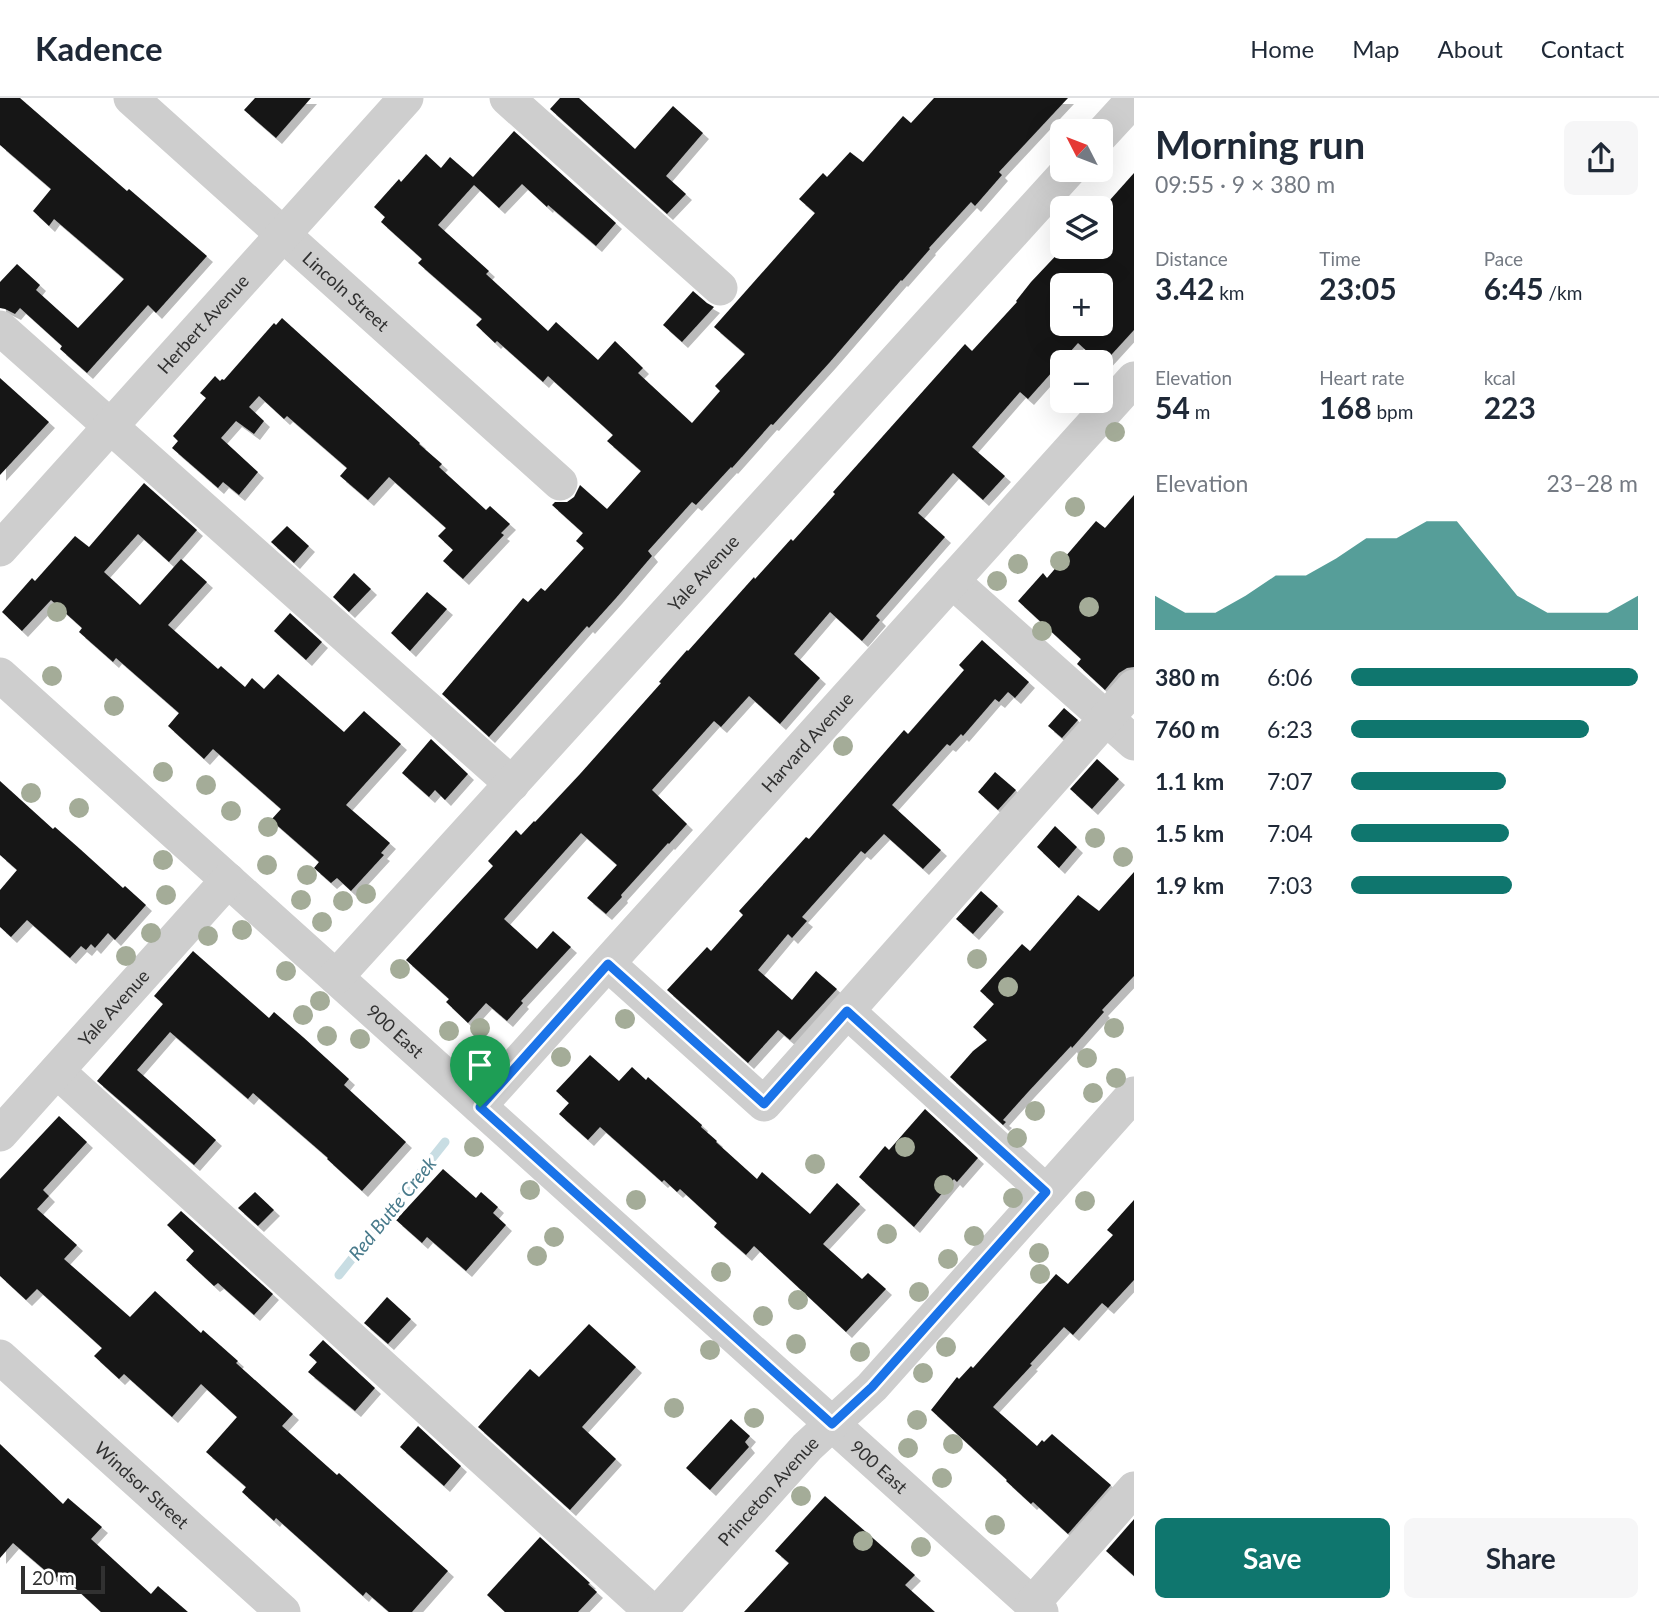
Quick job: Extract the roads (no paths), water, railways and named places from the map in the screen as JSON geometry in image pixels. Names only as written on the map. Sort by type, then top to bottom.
[{"type":"street","name":"Lincoln Street","points":[[131,98],[560,483]]},
{"type":"street","name":"Herbert Avenue","points":[[0,549],[406,98]]},
{"type":"street","points":[[507,98],[720,288]]},
{"type":"street","points":[[1113,122],[1134,99]]},
{"type":"street","name":"Yale Avenue","points":[[336,977],[1058,182]]},
{"type":"street","points":[[0,328],[512,784]]},
{"type":"street","name":"Harvard Avenue","points":[[480,1107],[1134,379]]},
{"type":"street","points":[[952,581],[1134,743]]},
{"type":"street","name":"900 East","points":[[0,675],[1037,1608]]},
{"type":"street","points":[[608,964],[764,1104],[1134,687]]},
{"type":"street","name":"Yale Avenue","points":[[0,1134],[228,880]]},
{"type":"street","points":[[847,1011],[1046,1192]]},
{"type":"street","points":[[57,1071],[652,1612]]},
{"type":"street","name":"Princeton Avenue","points":[[659,1612],[807,1447],[872,1387],[1134,1094]]},
{"type":"street","name":"Windsor Street","points":[[0,1357],[283,1612]]},
{"type":"street","points":[[1037,1608],[1134,1489]]},
{"type":"waterway","name":"Red Butte Creek","points":[[339,1275],[445,1142]]}]
